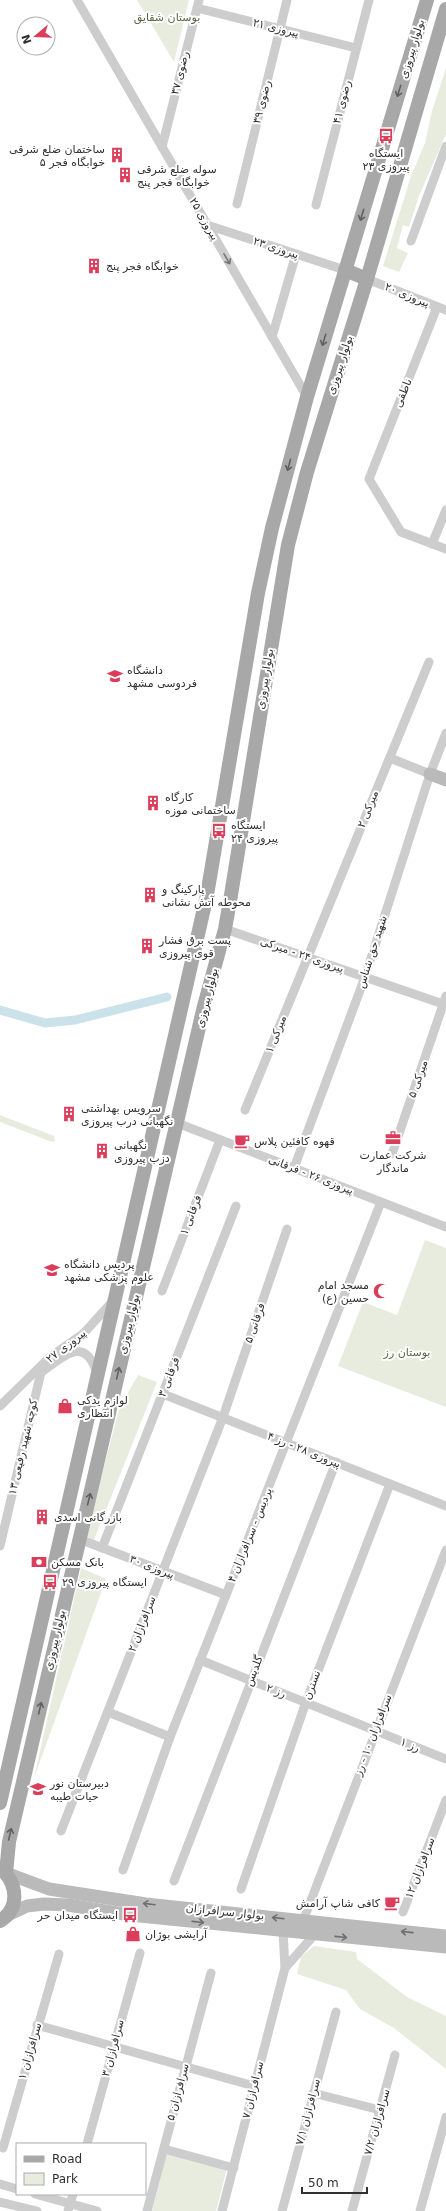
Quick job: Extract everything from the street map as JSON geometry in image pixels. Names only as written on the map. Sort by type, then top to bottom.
[{"type":"main road","name":"بولوار پیروزی","points":[[0,1803],[207,895],[258,593],[272,528],[307,397],[427,0]]},
{"type":"main road","name":"بولوار پیروزی","points":[[3,1871],[193,1053],[225,929],[288,545],[325,413],[367,279],[446,9]]},
{"type":"main road","points":[[345,270],[367,279]]},
{"type":"main road","points":[[430,774],[446,780]]},
{"type":"main road","points":[[172,1048],[193,1053]]},
{"type":"main road","points":[[3,1871],[15,1889],[13,1907],[4,1918]]},
{"type":"main road","name":"بولوار سرافرازان","points":[[3,1871],[49,1889],[146,1904],[446,1936]]},
{"type":"main road","name":"بولوار سرافرازان","points":[[4,1918],[27,1906],[44,1904],[283,1931],[446,1947]]},
{"type":"street","name":"پیروزی ۲۵","points":[[77,0],[307,397]]},
{"type":"street","name":"رضوی ۳۹","points":[[237,204],[287,0]]},
{"type":"street","name":"رضوی ۴۱","points":[[316,205],[368,0]]},
{"type":"street","name":"رضوی ۳۷","points":[[162,147],[198,4]]},
{"type":"street","name":"پیروزی ۲۱","points":[[198,4],[280,29],[356,48]]},
{"type":"street","points":[[411,241],[446,146]]},
{"type":"street","name":"پیروزی ۲۳","points":[[207,225],[345,270]]},
{"type":"street","points":[[272,337],[296,254]]},
{"type":"street","name":"پیروزی ۲۰","points":[[367,279],[442,309]]},
{"type":"street","name":"ناطقی","points":[[432,544],[401,532],[369,478],[442,309]]},
{"type":"street","points":[[446,510],[432,544],[446,550]]},
{"type":"street","name":"میرکی ۲","points":[[308,957],[429,662]]},
{"type":"street","name":"شهید حق شناس","points":[[294,1168],[365,977],[430,774],[446,733]]},
{"type":"street","points":[[390,758],[430,774]]},
{"type":"street","name":"پیروزی ۲۴ - میرکی","points":[[225,929],[365,977],[445,1002]]},
{"type":"street","name":"میرکی ۱","points":[[245,1110],[308,957]]},
{"type":"street","name":"میرکی ۵","points":[[392,1154],[445,1002]]},
{"type":"street","name":"پیروزی ۲۶ - فرقانی","points":[[177,1123],[446,1227]]},
{"type":"street","name":"فرقانی ۱","points":[[162,1291],[220,1140]]},
{"type":"street","name":"پردیس - سرافرازان ۴","points":[[123,1870],[170,1737],[381,1202]]},
{"type":"street","name":"فرقانی ۳","points":[[102,1548],[236,1206]]},
{"type":"street","name":"فرقانی ۵","points":[[223,1417],[287,1230]]},
{"type":"street","name":"پیروزی ۲۷","points":[[0,1406],[50,1357],[84,1334],[114,1300]]},
{"type":"street","points":[[22,1386],[68,1354],[77,1352],[89,1355],[93,1360],[97,1373]]},
{"type":"street","name":"کوچه شهید رفیعی ۱۳","points":[[0,1546],[41,1372]]},
{"type":"street","name":"پیروزی ۲۸ - رز ۴","points":[[163,1394],[446,1506]]},
{"type":"street","name":"سرافرازان ۲","points":[[61,1831],[223,1417]]},
{"type":"street","name":"گلدیس","points":[[174,1881],[336,1462]]},
{"type":"street","name":"نسترن","points":[[241,1889],[306,1702],[390,1484]]},
{"type":"street","name":"پیروزی ۳۰","points":[[79,1539],[226,1595]]},
{"type":"street","name":"سرافرازان ۱۰ - رز","points":[[303,1921],[375,1730],[446,1550]]},
{"type":"street","name":"رز ۲","points":[[200,1660],[250,1682],[306,1702],[375,1730]]},
{"type":"street","points":[[108,1712],[170,1737]]},
{"type":"street","name":"رز ۱","points":[[375,1730],[446,1759]]},
{"type":"street","name":"سرافرازان ۱۲","points":[[403,1912],[446,1800]]},
{"type":"street","points":[[283,1931],[285,1968]]},
{"type":"street","points":[[285,1968],[315,1934]]},
{"type":"street","name":"سرافرازان ۳","points":[[87,2143],[140,1953]]},
{"type":"street","name":"سرافرازان ۱","points":[[3,2148],[59,1954]]},
{"type":"street","name":"سرافرازان ۷","points":[[222,2211],[285,1968]]},
{"type":"street","name":"سرافرازان ۵","points":[[147,2211],[211,1974]]},
{"type":"street","name":"سرافرازان ۷/۱","points":[[282,2211],[336,2012]]},
{"type":"street","points":[[37,2026],[254,2086]]},
{"type":"street","name":"سرافرازان ۷/۲","points":[[352,2211],[395,2055]]},
{"type":"street","points":[[313,2093],[380,2110]]},
{"type":"street","points":[[420,2211],[446,2117]]},
{"type":"street","points":[[164,2149],[234,2168]]},
{"type":"street","points":[[0,2184],[16,2189]]},
{"type":"street","points":[[38,2195],[69,2207],[97,2211]]},
{"type":"street","points":[[69,2207],[73,2195]]},
{"type":"street","points":[[0,2202],[38,2211]]},
{"type":"green space","name":"بوستان شقایق","points":[[137,0],[189,0],[174,62]]},
{"type":"green space","points":[[446,68],[446,134],[419,196],[409,227],[403,225],[397,248],[408,253],[399,272],[383,266],[411,176],[425,143],[432,111]]},
{"type":"green space","points":[[0,1115],[54,1136],[55,1141],[52,1142],[0,1122]]},
{"type":"green space","name":"بوستان رز","points":[[425,1240],[446,1248],[446,1407],[338,1366],[363,1302],[397,1315]]},
{"type":"green space","points":[[138,1375],[157,1382],[94,1540],[86,1536],[119,1409]]},
{"type":"green space","points":[[81,1568],[106,1579],[34,1778]]},
{"type":"green space","points":[[314,1946],[356,1952],[357,1959],[407,1997],[446,2016],[446,2069],[394,2028],[360,2009],[346,1990],[297,1974],[301,1957]]},
{"type":"green space","points":[[168,2148],[228,2164],[216,2211],[152,2211]]},
{"type":"waterway","points":[[0,1010],[45,1023],[75,1020],[167,997]]},
{"type":"place","name":"ایستگاه پیروزی ۲۳","points":[[386,136]]},
{"type":"place","name":"ساختمان ضلع شرقی خوابگاه فجر ۵","points":[[117,155]]},
{"type":"place","name":"سوله ضلع شرقی خوابگاه فجر پنج","points":[[125,175]]},
{"type":"place","name":"خوابگاه فجر پنج","points":[[94,266]]},
{"type":"place","name":"دانشگاه فردوسی مشهد","points":[[115,676]]},
{"type":"place","name":"کارگاه ساختمانی موزه","points":[[153,803]]},
{"type":"place","name":"ایستگاه پیروزی ۲۴","points":[[219,831]]},
{"type":"place","name":"پارکینگ و محوطه آتش نشانی","points":[[150,895]]},
{"type":"place","name":"پست برق فشار قوی پیروزی","points":[[147,946]]},
{"type":"place","name":"سرویس بهداشتی نگهبانی درب پیروزی","points":[[69,1114]]},
{"type":"place","name":"شرکت عمارت ماندگار","points":[[393,1138]]},
{"type":"place","name":"قهوه کافئین پلاس","points":[[242,1141]]},
{"type":"place","name":"نگهبانی دزب پیروزی","points":[[102,1151]]},
{"type":"place","name":"پردیس دانشگاه علوم پزشکی مشهد","points":[[52,1270]]},
{"type":"place","name":"مسجد امام حسین (ع)","points":[[381,1291]]},
{"type":"place","name":"لوازم یدکی انتظاری","points":[[65,1406]]},
{"type":"place","name":"بازرگانی اسدی","points":[[42,1517]]},
{"type":"place","name":"بانک مسکن","points":[[39,1562]]},
{"type":"place","name":"ایستگاه پیروزی ۲۹","points":[[50,1582]]},
{"type":"place","name":"دبیرستان نور حیات طیبه","points":[[38,1789]]},
{"type":"place","name":"کافی شاپ آرامش","points":[[392,1903]]},
{"type":"place","name":"ایستگاه میدان حر","points":[[130,1915]]},
{"type":"place","name":"آرایشی بوژان","points":[[133,1934]]}]
